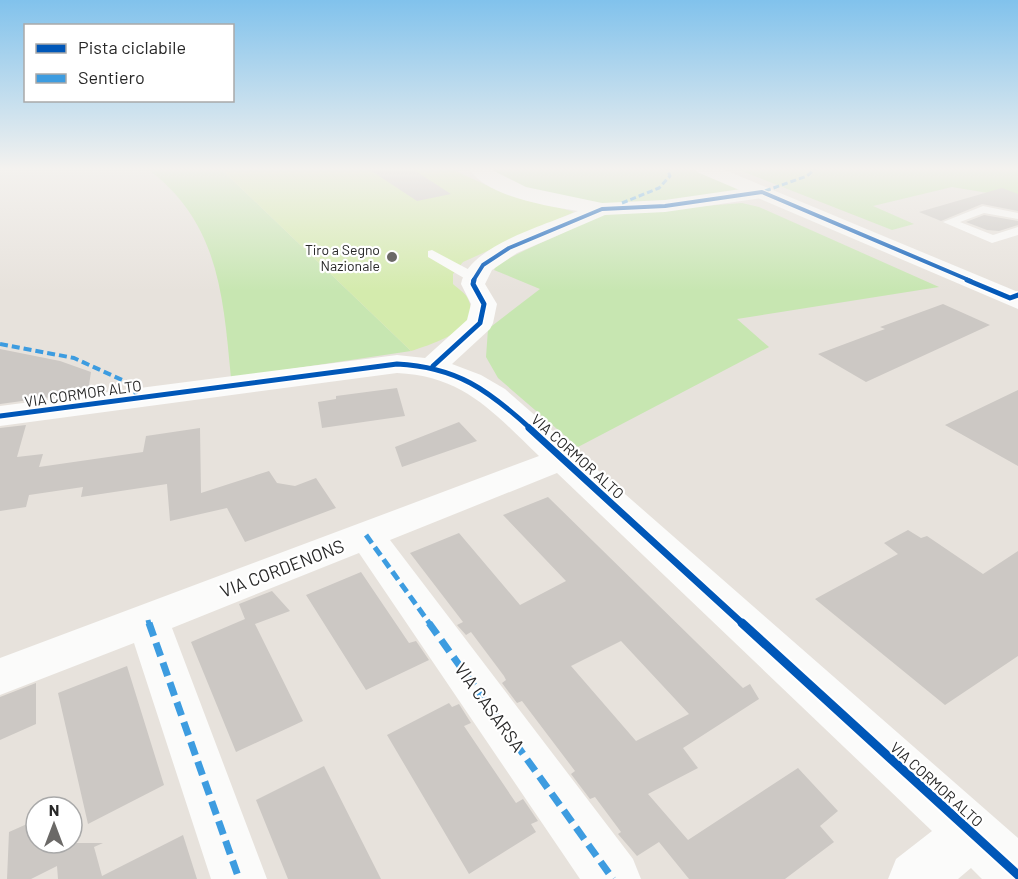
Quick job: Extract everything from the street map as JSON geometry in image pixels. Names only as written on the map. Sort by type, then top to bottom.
[{"type":"street","points":[[433,366],[475,329],[483,316],[484,304],[473,284],[474,278],[483,265],[501,252],[600,209]]},
{"type":"street","points":[[803,209],[1015,298]]},
{"type":"street","name":"VIA CORMOR ALTO","points":[[0,416],[397,364],[433,366],[474,383],[494,396],[1018,875]]},
{"type":"street","name":"VIA CORDENONS","points":[[0,677],[563,459]]},
{"type":"street","name":"VIA CASARSA","points":[[366,535],[613,879]]},
{"type":"street","points":[[148,620],[239,879]]},
{"type":"street","points":[[916,879],[972,832]]},
{"type":"lane","points":[[983,209],[949,222],[1018,247]]},
{"type":"lane","points":[[983,209],[1018,216]]},
{"type":"lane","points":[[992,239],[1018,231]]},
{"type":"lane","points":[[432,254],[474,278]]},
{"type":"green space","points":[[187,209],[263,209],[411,351],[231,378],[220,289],[203,236]]},
{"type":"green space","name":"Tiro a Segno Nazionale","points":[[263,209],[564,209],[574,212],[463,262],[453,274],[453,284],[467,297],[471,308],[469,318],[453,333],[411,351]]},
{"type":"green space","points":[[667,209],[764,209],[939,287],[737,319],[769,347],[578,447],[498,378],[486,357],[488,329],[540,289],[494,270],[496,266],[523,251],[605,214]]},
{"type":"green space","points":[[839,209],[880,209],[914,224],[892,230]]},
{"type":"building","points":[[929,209],[970,209],[941,221],[919,212]]},
{"type":"building","points":[[984,215],[1018,221],[1018,225],[999,231],[987,230],[966,222]]},
{"type":"building","points":[[943,304],[990,325],[866,382],[818,354],[885,329],[880,327]]},
{"type":"building","points":[[0,349],[60,361],[91,372],[88,392],[0,404]]},
{"type":"building","points":[[397,388],[405,416],[322,428],[318,402],[336,399],[336,396]]},
{"type":"building","points":[[1018,390],[1018,466],[945,425],[968,414]]},
{"type":"building","points":[[459,422],[477,441],[402,467],[395,447]]},
{"type":"building","points":[[26,425],[17,457],[43,454],[39,467],[143,452],[146,436],[200,428],[201,493],[269,471],[277,483],[295,486],[316,478],[336,508],[245,542],[227,508],[170,521],[167,484],[81,497],[83,487],[29,495],[26,507],[0,511],[0,428]]},
{"type":"building","points":[[548,497],[743,688],[750,684],[759,699],[683,748],[698,768],[648,794],[688,840],[798,768],[838,811],[820,826],[834,842],[785,879],[689,879],[659,842],[637,856],[618,834],[621,832],[595,797],[590,799],[571,774],[575,771],[522,701],[517,703],[502,683],[506,680],[504,676],[471,632],[466,635],[457,625],[463,622],[410,553],[459,533],[520,605],[566,581],[503,515]],"holes":[[[621,641],[689,714],[636,741],[571,666]]]},
{"type":"building","points":[[908,530],[921,538],[927,536],[983,574],[1018,551],[1018,656],[945,705],[815,599],[898,554],[884,543]]},
{"type":"building","points":[[361,572],[409,643],[416,641],[429,660],[366,690],[306,595]]},
{"type":"building","points":[[272,591],[290,611],[255,624],[303,721],[236,752],[191,642],[245,619],[239,604]]},
{"type":"building","points":[[127,666],[164,785],[88,824],[84,795],[81,795],[58,693]]},
{"type":"building","points":[[36,683],[36,724],[0,740],[0,697]]},
{"type":"building","points":[[449,703],[452,707],[459,704],[471,723],[464,726],[516,803],[523,799],[538,821],[531,824],[536,832],[469,874],[387,735]]},
{"type":"building","points":[[324,766],[381,879],[288,879],[256,800]]},
{"type":"building","points":[[24,825],[24,855],[84,855],[84,843],[103,843],[94,847],[102,876],[183,835],[197,879],[58,879],[57,866],[31,879],[7,879],[9,832]]},
{"type":"marked path","points":[[0,344],[74,358],[133,385],[137,398]]},
{"type":"marked path","points":[[366,535],[613,879]]},
{"type":"marked path","points":[[148,620],[239,879]]},
{"type":"cycle path","points":[[433,366],[480,323],[484,304],[473,284],[474,278],[483,265],[509,248],[602,209]]},
{"type":"cycle path","points":[[802,209],[1010,298],[1018,295]]},
{"type":"cycle path","points":[[0,416],[397,364],[424,366],[459,376],[494,396],[1018,875]]},
{"type":"place","name":"Tiro a Segno Nazionale","points":[[392,257]]}]
